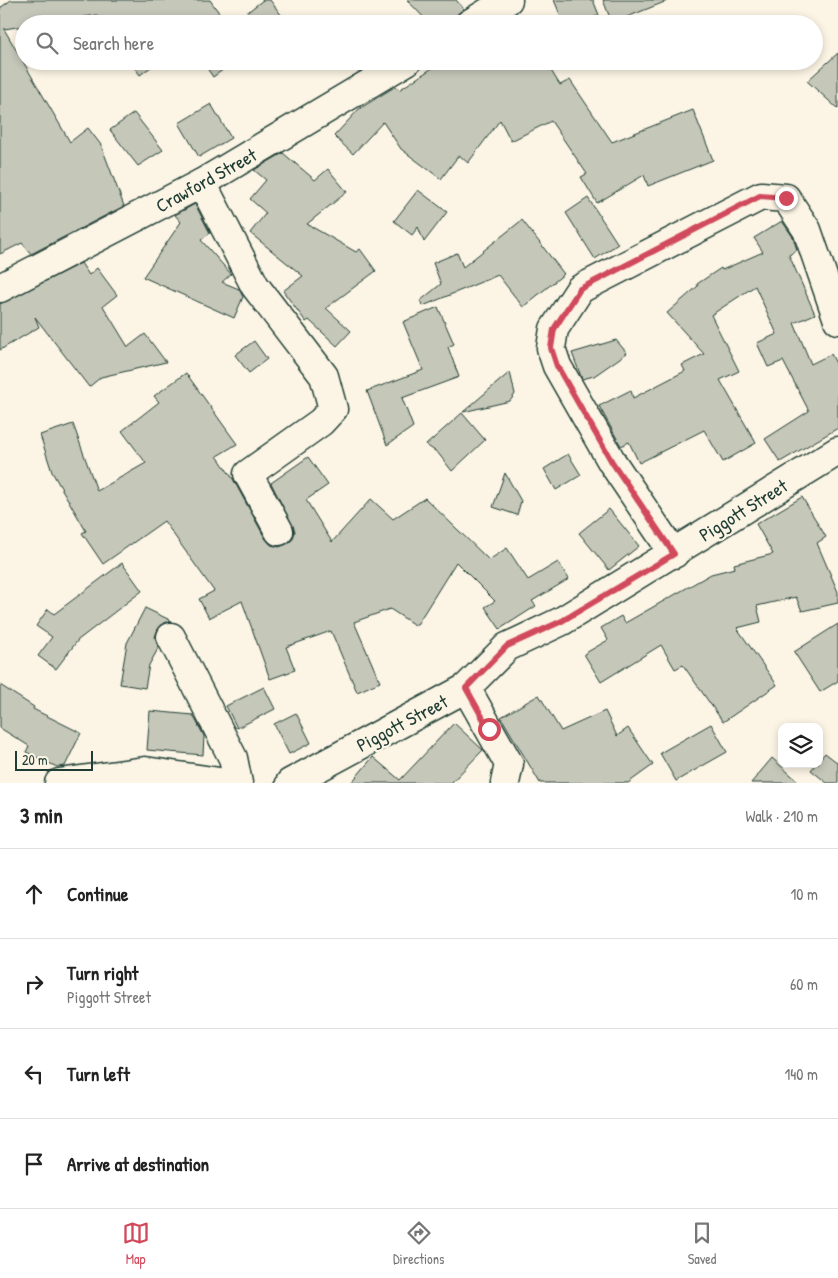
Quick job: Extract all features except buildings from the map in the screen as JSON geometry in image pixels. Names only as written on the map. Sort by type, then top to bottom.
[{"type":"street","points":[[484,15],[508,0]]},
{"type":"street","name":"Crawford Street","points":[[0,288],[202,183],[392,70]]},
{"type":"street","points":[[202,183],[254,286],[324,376],[333,409],[321,422],[248,474],[279,532]]},
{"type":"street","points":[[674,554],[612,462],[557,366],[551,348],[554,329],[580,289],[760,196],[786,198],[807,230],[838,320]]},
{"type":"street","name":"Piggott Street","points":[[290,783],[466,688],[507,646],[562,621],[674,554],[838,451]]},
{"type":"street","points":[[171,637],[233,758],[238,783]]},
{"type":"street","points":[[466,688],[509,764],[505,783]]},
{"type":"street","points":[[59,783],[146,771],[226,783]]},
{"type":"route","points":[[489,729],[466,688],[507,646],[562,621],[674,554],[612,462],[557,366],[551,348],[554,329],[580,289],[760,196],[786,198]]}]
